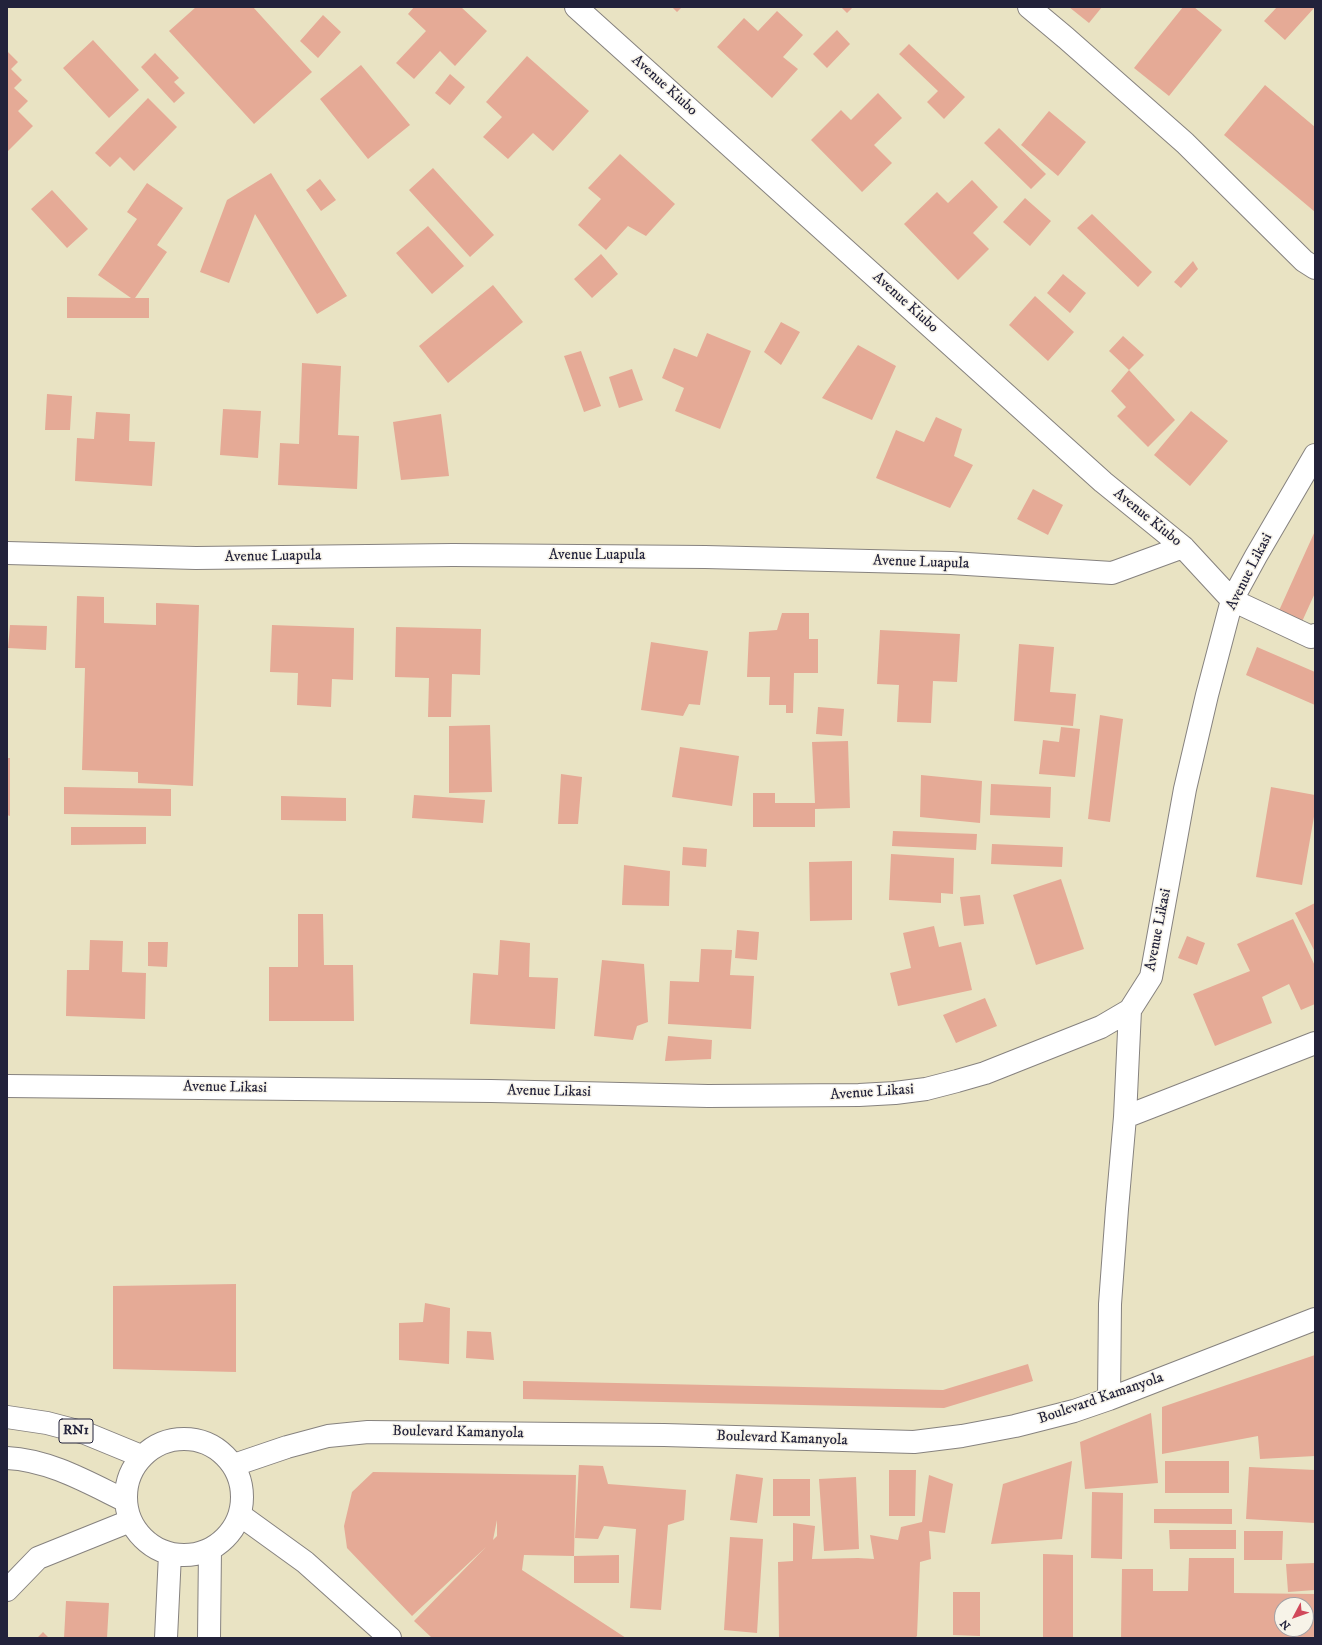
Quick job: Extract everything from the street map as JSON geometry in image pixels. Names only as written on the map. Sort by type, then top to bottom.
[{"type":"main road","name":"Avenue Kiubo","points":[[576,7],[1103,482],[1183,547],[1232,600]]},
{"type":"main road","points":[[1028,7],[1066,38],[1185,143],[1304,261],[1315,268]]},
{"type":"main road","name":"Avenue Likasi","points":[[7,1086],[514,1092],[708,1096],[859,1095],[895,1093],[926,1089],[985,1073],[1101,1026],[1130,1010],[1151,977],[1185,789],[1210,680],[1232,600],[1315,455]]},
{"type":"main road","name":"Avenue Luapula","points":[[7,553],[196,558],[453,555],[705,557],[951,563],[1112,573],[1183,547]]},
{"type":"main road","points":[[1232,600],[1311,637],[1315,635]]},
{"type":"main road","points":[[1109,1399],[1110,1304],[1125,1117],[1130,1010]]},
{"type":"main road","points":[[1125,1117],[1315,1043]]},
{"type":"main road","name":"Boulevard Kamanyola","points":[[234,1465],[287,1447],[328,1436],[368,1432],[664,1435],[914,1442],[962,1436],[1014,1426],[1074,1411],[1109,1399],[1315,1319]]},
{"type":"main road","name":"RN1","points":[[7,1417],[47,1423],[85,1433],[141,1456]]},
{"type":"main road","points":[[176,1437],[209,1443],[234,1465],[242,1489],[240,1515],[228,1535],[210,1549],[190,1555],[170,1554],[146,1542],[130,1521],[124,1500],[128,1478],[141,1456],[176,1437]]},
{"type":"main road","points":[[7,1458],[37,1462],[63,1471],[124,1500]]},
{"type":"main road","points":[[240,1515],[305,1562],[390,1638]]},
{"type":"main road","points":[[7,1590],[38,1558],[130,1521]]},
{"type":"main road","points":[[209,1638],[210,1549]]},
{"type":"main road","points":[[166,1638],[170,1554]]},
{"type":"building","points":[[196,7],[253,7],[312,72],[254,124],[169,31]]},
{"type":"building","points":[[414,7],[461,7],[487,31],[455,66],[440,51],[414,79],[396,63],[426,31],[408,14]]},
{"type":"building","points":[[672,7],[682,7],[677,12]]},
{"type":"building","points":[[841,7],[853,7],[847,13]]},
{"type":"building","points":[[1069,7],[1102,7],[1089,23]]},
{"type":"building","points":[[1183,7],[1194,7],[1222,30],[1169,96],[1134,68]]},
{"type":"building","points":[[1277,7],[1315,7],[1285,40],[1264,21]]},
{"type":"building","points":[[777,11],[803,35],[783,57],[798,69],[772,98],[717,47],[744,18],[758,31]]},
{"type":"building","points":[[323,15],[341,32],[318,58],[300,41]]},
{"type":"building","points":[[837,30],[850,44],[827,68],[813,54]]},
{"type":"building","points":[[93,40],[139,90],[109,118],[63,68]]},
{"type":"building","points":[[909,44],[965,97],[944,119],[927,102],[938,91],[899,54]]},
{"type":"building","points":[[7,51],[18,62],[11,69],[22,80],[14,88],[28,101],[18,111],[33,126],[7,152]]},
{"type":"building","points":[[155,53],[179,78],[174,82],[185,93],[174,103],[141,67]]},
{"type":"building","points":[[527,56],[589,111],[553,151],[533,133],[508,159],[483,137],[502,117],[486,102]]},
{"type":"building","points":[[361,65],[410,125],[368,159],[320,99]]},
{"type":"building","points":[[450,74],[465,87],[450,105],[435,93]]},
{"type":"building","points":[[1265,85],[1315,127],[1315,212],[1224,135]]},
{"type":"building","points":[[878,93],[902,118],[874,145],[892,163],[862,192],[811,140],[841,110],[851,120]]},
{"type":"building","points":[[148,98],[177,127],[134,171],[120,157],[110,167],[95,153]]},
{"type":"building","points":[[1049,111],[1086,142],[1058,176],[1021,145]]},
{"type":"building","points":[[999,128],[1046,174],[1031,189],[984,143]]},
{"type":"building","points":[[620,154],[675,204],[646,236],[628,226],[606,250],[578,225],[601,199],[588,188]]},
{"type":"building","points":[[433,168],[494,235],[470,257],[409,190]]},
{"type":"building","points":[[271,173],[347,296],[317,314],[255,214],[229,283],[200,272],[227,200]]},
{"type":"building","points":[[320,179],[336,200],[321,211],[306,190]]},
{"type":"building","points":[[972,180],[998,207],[973,233],[989,249],[958,280],[904,224],[937,192],[948,203]]},
{"type":"building","points":[[147,183],[183,208],[157,245],[167,252],[135,298],[149,298],[149,318],[67,318],[67,297],[131,298],[98,275],[137,219],[127,212]]},
{"type":"building","points":[[52,190],[88,229],[67,248],[31,209]]},
{"type":"building","points":[[1025,198],[1051,221],[1030,246],[1003,222]]},
{"type":"building","points":[[1092,214],[1152,272],[1138,287],[1077,228]]},
{"type":"building","points":[[428,226],[464,266],[432,294],[396,253]]},
{"type":"building","points":[[601,254],[618,274],[592,298],[574,279]]},
{"type":"building","points":[[1193,261],[1198,269],[1181,288],[1174,282]]},
{"type":"building","points":[[1063,274],[1086,293],[1070,313],[1047,293]]},
{"type":"building","points":[[493,285],[523,322],[448,383],[419,346]]},
{"type":"building","points":[[1035,296],[1074,332],[1048,361],[1009,325]]},
{"type":"building","points":[[781,322],[800,332],[781,365],[764,352]]},
{"type":"building","points":[[707,333],[751,351],[720,429],[675,411],[684,388],[662,378],[674,348],[697,357]]},
{"type":"building","points":[[1123,336],[1144,355],[1129,370],[1109,351]]},
{"type":"building","points":[[858,345],[896,366],[872,420],[822,398]]},
{"type":"building","points":[[581,351],[601,406],[584,412],[564,356]]},
{"type":"building","points":[[302,363],[341,366],[338,435],[359,436],[357,489],[278,485],[280,443],[299,444]]},
{"type":"building","points":[[632,369],[643,400],[619,408],[609,377]]},
{"type":"building","points":[[1129,370],[1175,420],[1148,447],[1117,416],[1126,407],[1111,391]]},
{"type":"building","points":[[47,394],[72,396],[70,430],[45,430]]},
{"type":"building","points":[[223,409],[261,411],[258,458],[220,455]]},
{"type":"building","points":[[1191,411],[1228,441],[1190,486],[1154,455]]},
{"type":"building","points":[[96,412],[130,414],[129,441],[155,442],[152,486],[75,481],[77,438],[94,439]]},
{"type":"building","points":[[441,414],[449,476],[401,480],[393,422]]},
{"type":"building","points":[[936,417],[962,429],[954,456],[973,465],[950,508],[876,478],[896,430],[924,442]]},
{"type":"building","points":[[1033,489],[1063,505],[1048,535],[1017,519]]},
{"type":"building","points":[[1315,531],[1315,593],[1300,626],[1277,615]]},
{"type":"building","points":[[77,596],[104,597],[104,623],[156,625],[156,603],[199,605],[193,786],[138,783],[138,772],[82,770],[85,668],[75,668]]},
{"type":"building","points":[[782,613],[809,613],[809,639],[818,639],[818,673],[794,673],[793,713],[786,713],[786,705],[769,705],[770,677],[747,677],[749,632],[777,630]]},
{"type":"building","points":[[10,625],[47,626],[46,650],[8,648]]},
{"type":"building","points":[[272,625],[354,628],[353,680],[332,679],[331,707],[297,705],[298,673],[270,672]]},
{"type":"building","points":[[396,627],[481,629],[480,675],[452,674],[451,717],[428,717],[429,678],[395,677]]},
{"type":"building","points":[[880,630],[960,634],[957,682],[933,681],[931,723],[897,722],[899,685],[877,684]]},
{"type":"building","points":[[651,642],[708,651],[700,705],[689,704],[683,716],[641,710]]},
{"type":"building","points":[[1019,644],[1054,647],[1050,692],[1076,694],[1073,726],[1014,721]]},
{"type":"building","points":[[1257,647],[1315,672],[1315,705],[1246,675]]},
{"type":"building","points":[[818,707],[844,709],[842,736],[816,734]]},
{"type":"building","points":[[1100,715],[1123,719],[1110,822],[1088,819]]},
{"type":"building","points":[[490,725],[492,792],[449,793],[449,726]]},
{"type":"building","points":[[1061,727],[1080,729],[1075,777],[1039,774],[1043,740],[1059,742]]},
{"type":"building","points":[[848,741],[850,808],[815,809],[815,827],[753,827],[753,793],[775,793],[775,803],[815,803],[812,742]]},
{"type":"building","points":[[680,747],[739,756],[732,806],[672,797]]},
{"type":"building","points":[[7,758],[10,758],[10,816],[7,815]]},
{"type":"building","points":[[561,774],[582,777],[578,824],[558,824]]},
{"type":"building","points":[[921,775],[982,781],[980,823],[920,817]]},
{"type":"building","points":[[991,784],[1051,787],[1050,818],[990,815]]},
{"type":"building","points":[[64,787],[171,789],[171,816],[64,814]]},
{"type":"building","points":[[1271,787],[1315,795],[1315,811],[1302,885],[1256,877]]},
{"type":"building","points":[[414,795],[485,800],[483,823],[412,818]]},
{"type":"building","points":[[281,796],[346,798],[346,821],[281,820]]},
{"type":"building","points":[[71,827],[146,827],[146,844],[71,845]]},
{"type":"building","points":[[893,831],[977,834],[976,850],[892,846]]},
{"type":"building","points":[[992,844],[1063,847],[1062,867],[991,864]]},
{"type":"building","points":[[683,847],[707,849],[706,867],[682,865]]},
{"type":"building","points":[[891,854],[954,858],[953,894],[941,893],[941,903],[889,900]]},
{"type":"building","points":[[852,861],[852,920],[810,921],[809,862]]},
{"type":"building","points":[[624,865],[670,871],[669,906],[622,905]]},
{"type":"building","points":[[1061,879],[1084,949],[1036,965],[1013,895]]},
{"type":"building","points":[[980,895],[984,924],[964,926],[960,897]]},
{"type":"building","points":[[1315,903],[1315,952],[1295,913]]},
{"type":"building","points":[[298,914],[323,914],[324,965],[353,965],[354,1021],[269,1021],[269,967],[298,967]]},
{"type":"building","points":[[1293,919],[1315,966],[1315,1004],[1301,1010],[1289,984],[1262,997],[1272,1023],[1215,1046],[1193,994],[1250,971],[1237,944]]},
{"type":"building","points":[[934,926],[939,947],[961,942],[972,990],[898,1006],[890,973],[911,968],[903,933]]},
{"type":"building","points":[[737,930],[759,932],[757,960],[735,958]]},
{"type":"building","points":[[1187,936],[1205,943],[1197,965],[1178,958]]},
{"type":"building","points":[[90,940],[123,941],[122,972],[146,973],[145,1019],[66,1016],[67,970],[89,970]]},
{"type":"building","points":[[500,940],[530,943],[529,977],[558,978],[555,1029],[470,1024],[473,973],[498,975]]},
{"type":"building","points":[[148,942],[168,942],[167,967],[148,966]]},
{"type":"building","points":[[701,949],[732,950],[730,975],[754,976],[751,1029],[668,1024],[670,981],[699,982]]},
{"type":"building","points":[[602,960],[644,964],[648,1022],[637,1026],[633,1040],[594,1036]]},
{"type":"building","points":[[985,998],[997,1026],[956,1043],[943,1015]]},
{"type":"building","points":[[668,1036],[712,1040],[711,1059],[665,1061]]},
{"type":"building","points":[[236,1284],[236,1372],[113,1369],[113,1286]]},
{"type":"building","points":[[425,1303],[450,1308],[449,1364],[399,1360],[399,1323],[423,1322]]},
{"type":"building","points":[[467,1331],[491,1332],[494,1360],[466,1358]]},
{"type":"building","points":[[1315,1355],[1315,1456],[1260,1459],[1258,1436],[1162,1454],[1162,1407]]},
{"type":"building","points":[[1028,1364],[1033,1381],[944,1408],[523,1399],[523,1381],[943,1390]]},
{"type":"building","points":[[1151,1413],[1158,1483],[1085,1489],[1080,1442]]},
{"type":"building","points":[[1072,1461],[1062,1539],[991,1544],[1003,1484]]},
{"type":"building","points":[[1165,1461],[1229,1461],[1229,1493],[1165,1493]]},
{"type":"building","points":[[579,1465],[603,1466],[608,1484],[686,1490],[684,1520],[668,1525],[661,1610],[630,1608],[636,1529],[604,1526],[598,1539],[575,1538]]},
{"type":"building","points":[[1249,1467],[1315,1470],[1315,1523],[1246,1519]]},
{"type":"building","points":[[889,1470],[916,1470],[915,1516],[889,1516]]},
{"type":"building","points":[[373,1472],[576,1475],[574,1556],[524,1555],[522,1570],[626,1638],[432,1638],[414,1621],[486,1547],[412,1616],[347,1548],[344,1526],[352,1492]],"holes":[[[497,1520],[497,1536],[493,1540]]]},
{"type":"building","points":[[736,1474],[763,1478],[757,1523],[730,1520]]},
{"type":"building","points":[[929,1475],[953,1484],[945,1533],[929,1531],[931,1559],[920,1562],[917,1636],[915,1638],[779,1638],[778,1562],[793,1561],[793,1523],[815,1526],[812,1559],[874,1559],[870,1535],[898,1540],[901,1527],[922,1522]]},
{"type":"building","points":[[856,1477],[859,1549],[824,1551],[819,1479]]},
{"type":"building","points":[[773,1479],[810,1479],[810,1516],[773,1516]]},
{"type":"building","points":[[1092,1492],[1123,1493],[1122,1559],[1091,1558]]},
{"type":"building","points":[[1154,1509],[1232,1509],[1232,1524],[1154,1523]]},
{"type":"building","points":[[1169,1530],[1236,1530],[1236,1549],[1170,1549]]},
{"type":"building","points":[[1244,1531],[1283,1531],[1282,1560],[1244,1560]]},
{"type":"building","points":[[730,1537],[763,1539],[757,1633],[724,1630]]},
{"type":"building","points":[[1043,1554],[1073,1555],[1073,1638],[1043,1638]]},
{"type":"building","points":[[619,1555],[619,1583],[574,1583],[574,1556]]},
{"type":"building","points":[[1189,1558],[1234,1558],[1234,1593],[1315,1594],[1315,1638],[1121,1638],[1122,1569],[1153,1569],[1153,1591],[1188,1591]]},
{"type":"building","points":[[1315,1563],[1315,1590],[1288,1592],[1286,1564]]},
{"type":"building","points":[[953,1592],[980,1592],[980,1636],[953,1635]]},
{"type":"building","points":[[66,1601],[109,1603],[107,1638],[64,1638]]},
{"type":"building","points":[[43,1632],[49,1638],[37,1638]]}]
